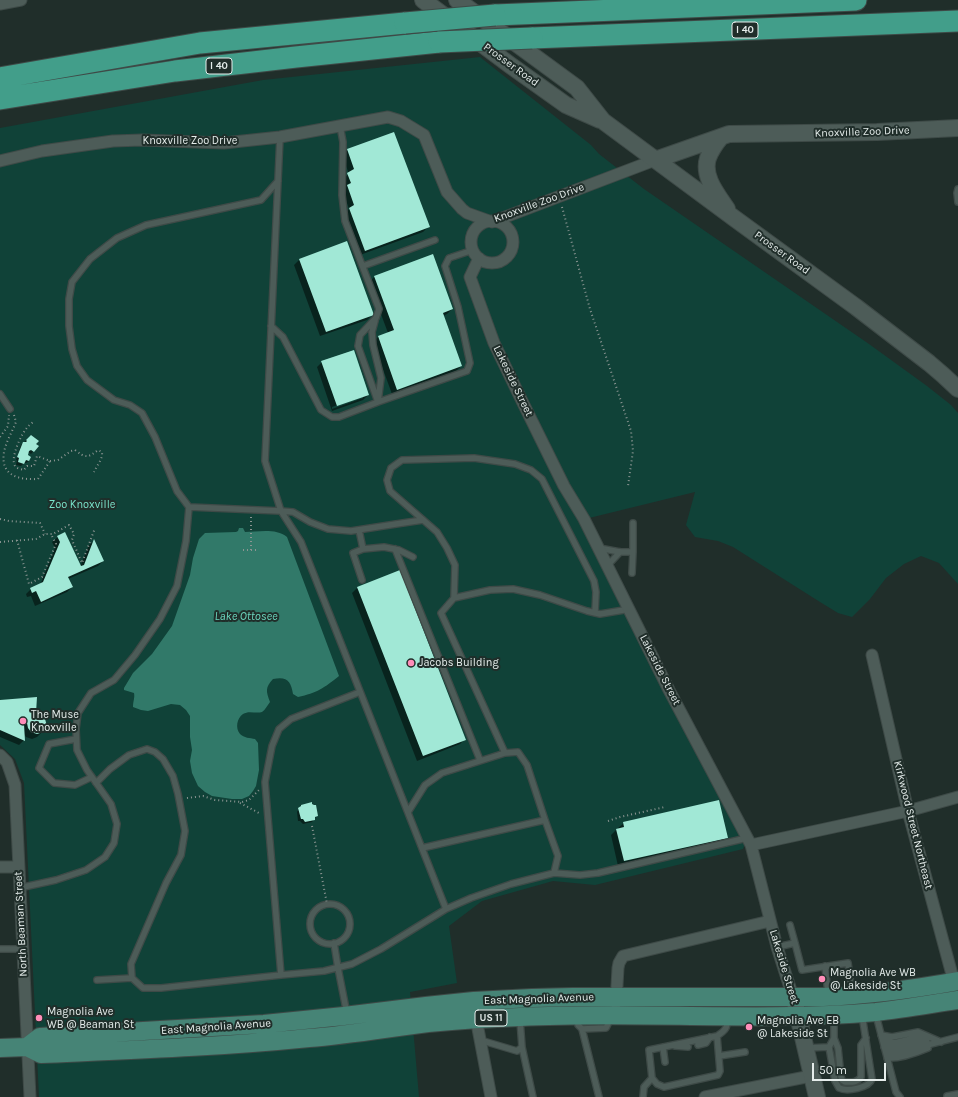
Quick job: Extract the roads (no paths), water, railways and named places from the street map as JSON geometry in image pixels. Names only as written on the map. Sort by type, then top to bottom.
[{"type":"highway","name":"I 40","points":[[0,78],[200,44],[404,23],[495,15],[856,0]]},
{"type":"highway","name":"I 40","points":[[0,98],[175,71],[439,42],[958,21]]},
{"type":"main road","name":"East Magnolia Avenue","points":[[27,1047],[40,1037],[264,1024],[474,1001],[616,997],[829,997],[853,996],[930,986],[957,986]]},
{"type":"main road","name":"East Magnolia Avenue","points":[[0,1048],[27,1047],[41,1054],[253,1044],[429,1023],[520,1016],[579,1022],[612,1015],[834,1014],[868,1012],[958,1000]]},
{"type":"street","points":[[0,4],[21,0]]},
{"type":"street","name":"Prosser Road","points":[[423,0],[566,105],[604,121]]},
{"type":"street","name":"Prosser Road","points":[[457,0],[577,88],[604,121],[856,307],[938,371],[958,389]]},
{"type":"street","name":"Knoxville Zoo Drive","points":[[0,161],[42,151],[113,141],[142,140],[224,143],[280,137],[388,117],[402,121],[424,135],[447,192],[467,213],[492,222],[729,134],[877,132],[958,128]]},
{"type":"street","points":[[721,137],[712,148],[706,167],[708,177],[714,189],[734,218]]},
{"type":"street","points":[[492,222],[501,224],[507,228],[513,240],[510,254],[505,259],[492,263],[484,261],[476,254],[472,240],[473,234],[477,228],[482,224],[492,222]]},
{"type":"street","name":"Lakeside Street","points":[[476,254],[470,277],[494,343],[564,486],[584,519],[608,565],[673,697],[749,842],[777,947],[798,1015],[817,1097]]},
{"type":"street","name":"Kirkwood Street Northeast","points":[[872,655],[908,811],[957,986]]},
{"type":"street","name":"North Beaman Street","points":[[0,755],[7,762],[15,784],[30,1097]]},
{"type":"street","points":[[749,842],[908,811],[958,797]]},
{"type":"street","points":[[0,868],[18,867]]},
{"type":"street","points":[[612,1015],[616,997],[618,968],[623,956],[770,921]]},
{"type":"street","points":[[474,1001],[491,1097]]},
{"type":"street","points":[[705,1097],[811,1076]]},
{"type":"lane","points":[[340,126],[343,142],[342,195],[345,221],[379,309],[372,332],[373,345],[381,378],[378,402]]},
{"type":"lane","points":[[280,137],[265,461],[281,511],[301,542],[446,909]]},
{"type":"lane","points":[[19,888],[56,880],[86,870],[105,857],[114,843],[117,824],[111,804],[87,770],[77,750],[76,729],[78,713],[90,693],[114,680],[135,655],[160,619],[176,586],[186,541],[189,507],[177,491],[155,437],[142,413],[130,405],[114,400],[88,380],[77,366],[72,349],[69,326],[69,299],[72,282],[90,259],[117,238],[146,225],[261,200],[278,181]]},
{"type":"lane","points":[[958,189],[958,202]]},
{"type":"lane","points":[[363,266],[435,240]]},
{"type":"lane","points":[[271,326],[283,337],[321,410],[332,417],[339,416],[467,371],[470,362],[458,307],[445,266],[449,258],[476,254]]},
{"type":"lane","points":[[376,318],[360,335],[358,346],[378,402]]},
{"type":"lane","points":[[0,394],[10,409]]},
{"type":"lane","points":[[454,598],[455,565],[448,548],[437,532],[390,491],[387,480],[391,468],[402,460],[430,458],[474,458],[515,464],[531,470],[542,479],[594,581],[596,592],[595,613]]},
{"type":"lane","points":[[189,507],[293,512],[310,522],[328,529],[351,531],[423,520]]},
{"type":"lane","points":[[632,573],[633,523]]},
{"type":"lane","points":[[359,530],[363,550]]},
{"type":"lane","points":[[362,580],[353,553],[384,547],[398,550],[413,557]]},
{"type":"lane","points":[[599,548],[620,552],[633,552]]},
{"type":"lane","points":[[394,549],[480,760]]},
{"type":"lane","points":[[608,565],[620,552]]},
{"type":"lane","points":[[505,753],[441,613],[454,598],[490,590],[513,589],[540,595],[587,612],[600,614],[630,609]]},
{"type":"lane","points":[[281,975],[265,782],[272,746],[279,729],[291,719],[360,692]]},
{"type":"lane","points":[[76,739],[49,744],[39,768],[54,783],[75,785],[92,776]]},
{"type":"lane","points":[[96,783],[110,769],[128,755],[147,749],[155,752],[163,759],[173,776],[180,800],[185,832],[181,855],[166,883],[131,964],[132,978],[143,988],[161,988],[324,971],[338,968],[352,964],[381,949],[446,909],[471,898],[511,884],[554,873],[580,875],[598,873],[749,842]]},
{"type":"lane","points":[[408,812],[425,786],[442,773],[505,753],[518,752],[527,765],[558,856],[554,873]]},
{"type":"lane","points":[[422,848],[545,820]]},
{"type":"lane","points":[[327,904],[340,907],[348,918],[348,931],[340,941],[334,943],[328,944],[322,942],[312,934],[310,928],[312,915],[321,906],[327,904]]},
{"type":"lane","points":[[790,925],[802,970],[848,963],[853,996]]},
{"type":"lane","points":[[334,943],[348,1016]]},
{"type":"lane","points":[[777,947],[795,943]]},
{"type":"lane","points":[[0,949],[22,949]]},
{"type":"lane","points":[[825,966],[829,997]]},
{"type":"lane","points":[[97,980],[132,978]]},
{"type":"lane","points":[[868,1012],[881,1035],[896,1092],[900,1097]]},
{"type":"lane","points":[[834,1038],[829,1047],[837,1085],[842,1089],[847,1090],[867,1085],[872,1079],[866,1038],[868,1012]]},
{"type":"lane","points":[[834,1014],[834,1038],[838,1048],[841,1077],[845,1082],[856,1082],[862,1077],[861,1045],[866,1038]]},
{"type":"lane","points":[[717,1036],[720,1072],[718,1075],[664,1087],[657,1084],[652,1078],[649,1050],[717,1036],[727,1027],[728,1015]]},
{"type":"lane","points":[[520,1016],[522,1047],[533,1097]]},
{"type":"lane","points":[[579,1022],[599,1097]]},
{"type":"lane","points":[[881,1035],[892,1037],[918,1032],[941,1042]]},
{"type":"lane","points":[[698,1045],[706,1043],[710,1037]]},
{"type":"lane","points":[[885,1050],[893,1058],[920,1051],[958,1037]]},
{"type":"lane","points":[[480,1040],[517,1051],[522,1047]]},
{"type":"lane","points":[[885,1050],[921,1042],[941,1042]]},
{"type":"lane","points":[[672,1045],[678,1047],[688,1047]]},
{"type":"lane","points":[[662,1047],[665,1062]]},
{"type":"lane","points":[[805,1048],[829,1047]]},
{"type":"lane","points":[[719,1056],[745,1052]]},
{"type":"lane","points":[[643,1097],[644,1087],[652,1078]]},
{"type":"lane","points":[[668,1078],[669,1085]]},
{"type":"lane","points":[[947,1097],[958,1094]]},
{"type":"water","name":"Lake Ottosee","points":[[239,528],[243,528],[245,532],[278,532],[287,537],[339,676],[320,690],[298,697],[293,694],[288,680],[282,678],[273,679],[267,690],[270,702],[264,710],[262,712],[245,713],[239,718],[237,723],[238,732],[247,738],[255,739],[258,743],[259,770],[256,786],[249,796],[242,799],[232,799],[212,796],[198,786],[192,773],[190,761],[192,750],[190,737],[190,716],[186,710],[180,705],[171,704],[148,711],[141,710],[133,707],[134,693],[124,690],[124,688],[133,673],[152,654],[172,626],[190,575],[193,558],[199,539],[205,533],[236,532]]},
{"type":"place","name":"Jacobs Building","points":[[411,663]]},
{"type":"place","name":"The Muse Knoxville","points":[[23,721]]},
{"type":"place","name":"Magnolia Ave WB @ Lakeside St","points":[[822,979]]},
{"type":"place","name":"Magnolia Ave WB @ Beaman St","points":[[39,1018]]},
{"type":"place","name":"Magnolia Ave EB @ Lakeside St","points":[[749,1027]]},
{"type":"park label","name":"Zoo Knoxville","points":[[82,505]]}]
